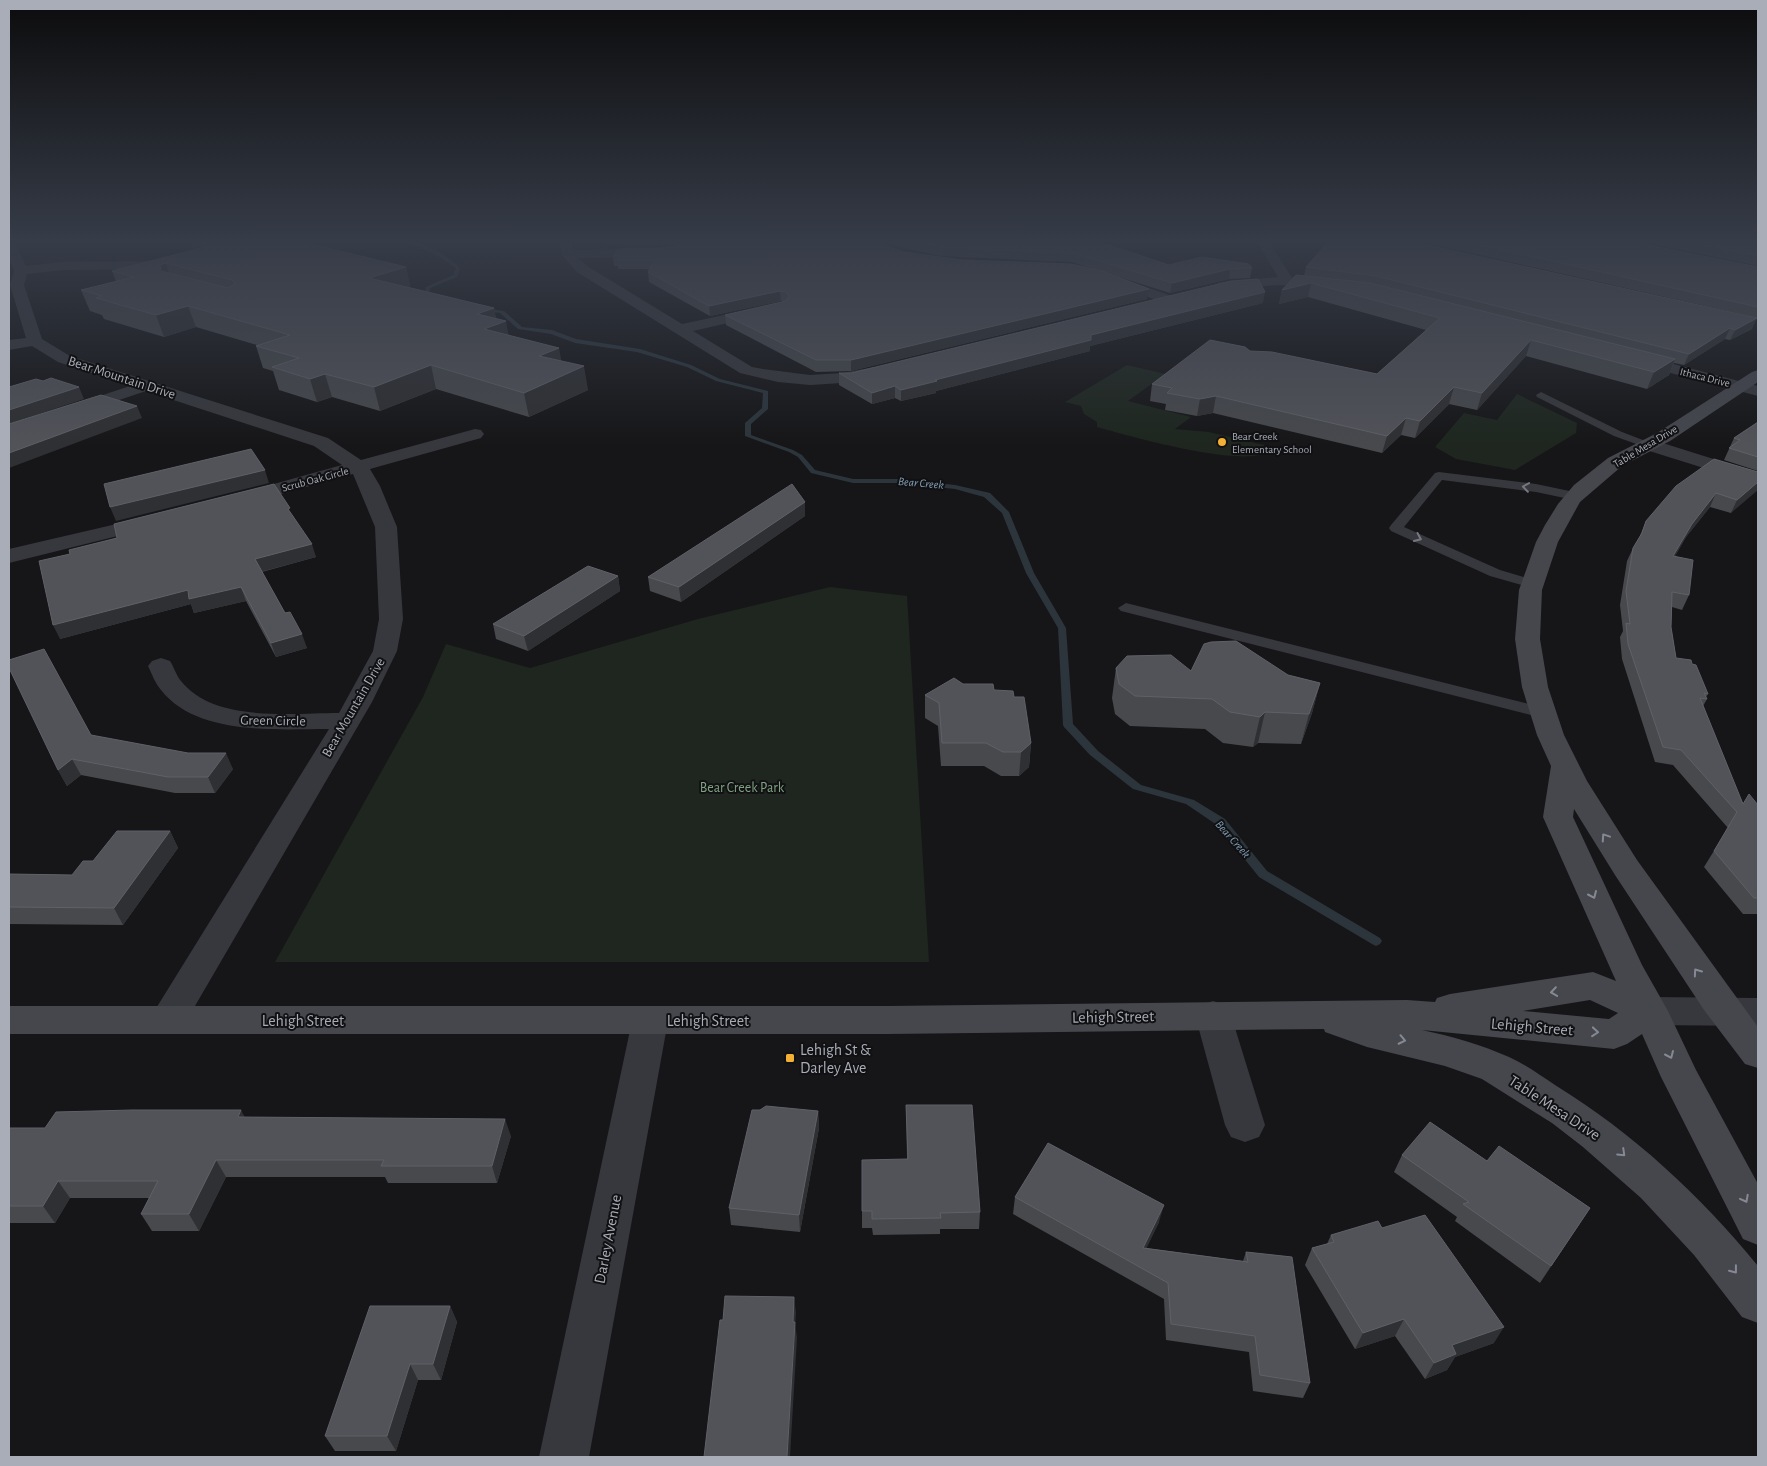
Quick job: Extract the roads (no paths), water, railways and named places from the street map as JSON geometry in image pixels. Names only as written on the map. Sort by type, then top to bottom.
[{"type":"street","points":[[9,345],[35,341],[24,308]]},
{"type":"street","points":[[646,308],[746,370],[764,375],[786,379],[827,380],[850,378],[892,368]]},
{"type":"street","points":[[679,329],[774,308]]},
{"type":"street","name":"Bear Mountain Drive","points":[[35,341],[64,359],[321,442],[360,468],[370,486],[386,527],[391,619],[385,651],[359,702],[168,1020]]},
{"type":"street","name":"Ithaca Drive","points":[[1616,354],[1753,384]]},
{"type":"street","name":"Table Mesa Drive","points":[[1753,384],[1650,445],[1614,462],[1574,496],[1563,509],[1543,550],[1529,596],[1528,631],[1530,665],[1543,713],[1565,767],[1599,829],[1741,1012],[1758,1054]]},
{"type":"street","points":[[9,432],[146,386]]},
{"type":"street","name":"Scrub Oak Circle","points":[[221,504],[360,468],[475,434]]},
{"type":"street","points":[[1650,445],[1758,479]]},
{"type":"street","points":[[9,556],[173,516]]},
{"type":"street","name":"Green Circle","points":[[161,666],[171,686],[200,708],[234,720],[346,721]]},
{"type":"street","points":[[1565,767],[1558,817],[1626,966],[1650,1011],[1680,1077],[1758,1224]]},
{"type":"street","points":[[1650,1011],[1741,1012]]},
{"type":"street","name":"Lehigh Street","points":[[9,1020],[650,1021],[1407,1014],[1614,1034],[1650,1011]]},
{"type":"street","points":[[1213,1015],[1245,1124]]},
{"type":"street","name":"Table Mesa Drive","points":[[1322,1016],[1362,1032],[1420,1044],[1492,1066],[1571,1113],[1616,1148],[1657,1187],[1727,1260],[1758,1301]]},
{"type":"street","name":"Darley Avenue","points":[[564,1457],[650,1021]]},
{"type":"lane","points":[[1541,395],[1618,434],[1650,445]]},
{"type":"lane","points":[[1532,584],[1495,573],[1396,528],[1439,476],[1536,488],[1574,496]]},
{"type":"lane","points":[[1126,608],[1543,713]]},
{"type":"waterway","name":"Bear Creek","points":[[483,310],[502,312],[520,328],[552,332],[575,341],[638,350],[689,366],[718,380],[766,392],[765,409],[748,423],[748,436],[791,451],[800,456],[813,472],[853,481],[900,481],[955,487],[987,495],[1005,512],[1030,573],[1062,628],[1068,725],[1094,753],[1137,787],[1190,802],[1221,822],[1263,874],[1376,941]]},
{"type":"place","name":"Bear Creek Elementary School","points":[[1222,442]]},
{"type":"place","name":"Lehigh St & Darley Ave","points":[[790,1058]]},
{"type":"park label","name":"Bear Creek Park","points":[[742,787]]}]
